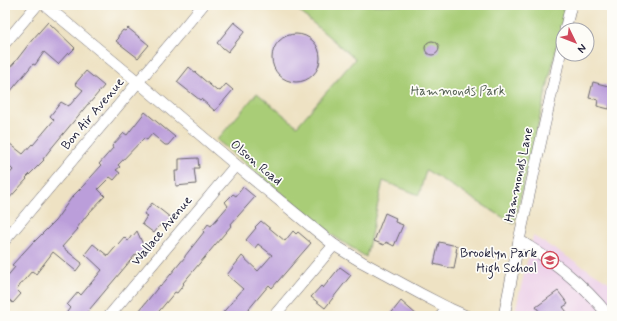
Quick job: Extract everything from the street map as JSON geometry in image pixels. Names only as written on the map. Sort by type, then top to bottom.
[{"type":"street","points":[[5,43],[37,5]]},
{"type":"street","name":"Olson Road","points":[[45,5],[334,245],[444,312],[466,316]]},
{"type":"street","name":"Bon Air Avenue","points":[[5,240],[203,5]]},
{"type":"street","points":[[567,22],[571,5]]},
{"type":"street","name":"Hammonds Lane","points":[[504,316],[519,240],[558,62]]},
{"type":"street","name":"Wallace Avenue","points":[[109,316],[236,164]]},
{"type":"street","points":[[519,240],[564,271],[583,287],[609,316]]},
{"type":"street","points":[[274,316],[334,245]]},
{"type":"shaded area","name":"Brooklyn Park High School","points":[[533,236],[612,284],[612,316],[514,316]]},
{"type":"green space","name":"Hammonds Park","points":[[292,5],[567,5],[563,22],[555,22],[555,55],[514,224],[426,170],[419,195],[383,181],[366,257],[329,233],[217,140],[257,93],[297,126],[355,59]]},
{"type":"building","points":[[48,22],[75,48],[58,64],[44,52],[35,65],[33,64],[5,98],[5,73]]},
{"type":"building","points":[[234,22],[245,31],[228,52],[217,43]]},
{"type":"building","points":[[128,28],[149,45],[138,58],[116,41],[123,30],[125,31]]},
{"type":"building","points":[[291,34],[301,34],[313,41],[320,53],[320,63],[313,75],[301,82],[291,82],[283,78],[276,71],[272,63],[272,53],[276,45],[283,38]]},
{"type":"building","points":[[432,41],[437,43],[439,48],[437,53],[432,55],[427,53],[425,48],[427,43]]},
{"type":"building","points":[[189,67],[217,91],[220,91],[226,84],[233,90],[215,111],[177,82]]},
{"type":"building","points":[[86,71],[104,86],[49,151],[43,159],[44,160],[26,178],[27,179],[5,203],[5,179],[13,170],[7,164],[10,160],[5,156],[5,140],[23,154],[32,144],[33,145],[54,120],[50,116],[61,102],[68,106],[70,105],[83,90],[75,84]]},
{"type":"building","points":[[593,82],[612,87],[612,98],[609,109],[597,106],[598,100],[589,98]]},
{"type":"building","points":[[145,112],[175,137],[168,145],[165,145],[152,134],[147,140],[144,138],[118,165],[120,167],[116,170],[120,173],[114,180],[110,177],[98,189],[105,196],[87,215],[77,228],[78,229],[62,247],[82,263],[76,271],[53,252],[36,274],[32,271],[20,285],[17,290],[21,294],[13,303],[5,296],[5,279],[15,267],[12,265],[55,221],[72,197],[101,166],[99,164],[113,148],[112,146],[124,133],[127,135]]},
{"type":"building","points":[[198,158],[199,168],[194,168],[196,184],[176,186],[175,171],[179,171],[179,159]]},
{"type":"building","points":[[243,187],[255,197],[230,225],[231,226],[183,283],[184,284],[177,293],[175,292],[155,316],[135,316],[185,257],[204,232],[203,231],[208,224],[211,226],[228,206],[225,202],[233,194],[236,196]]},
{"type":"building","points":[[152,203],[171,218],[164,227],[161,224],[154,233],[142,224],[147,216],[144,214]]},
{"type":"building","points":[[385,213],[396,218],[395,222],[403,225],[394,246],[386,242],[384,245],[374,241]]},
{"type":"building","points":[[261,221],[285,241],[293,231],[296,234],[298,232],[311,243],[272,288],[269,285],[243,316],[220,316],[243,289],[227,275],[242,256],[258,271],[272,255],[258,244],[255,248],[246,240]]},
{"type":"building","points":[[137,231],[145,249],[139,256],[136,254],[84,316],[64,316],[70,308],[67,305],[78,292],[81,295],[102,270],[85,254],[93,244],[108,256],[124,237],[128,241]]},
{"type":"building","points":[[439,242],[457,246],[454,269],[434,264]]},
{"type":"building","points":[[340,267],[351,275],[325,308],[311,297],[321,286],[323,288]]},
{"type":"building","points":[[558,291],[568,304],[563,307],[570,316],[543,316],[536,307]]},
{"type":"building","points":[[401,301],[418,316],[389,316]]},
{"type":"place","name":"Brooklyn Park High School","points":[[550,260]]}]
